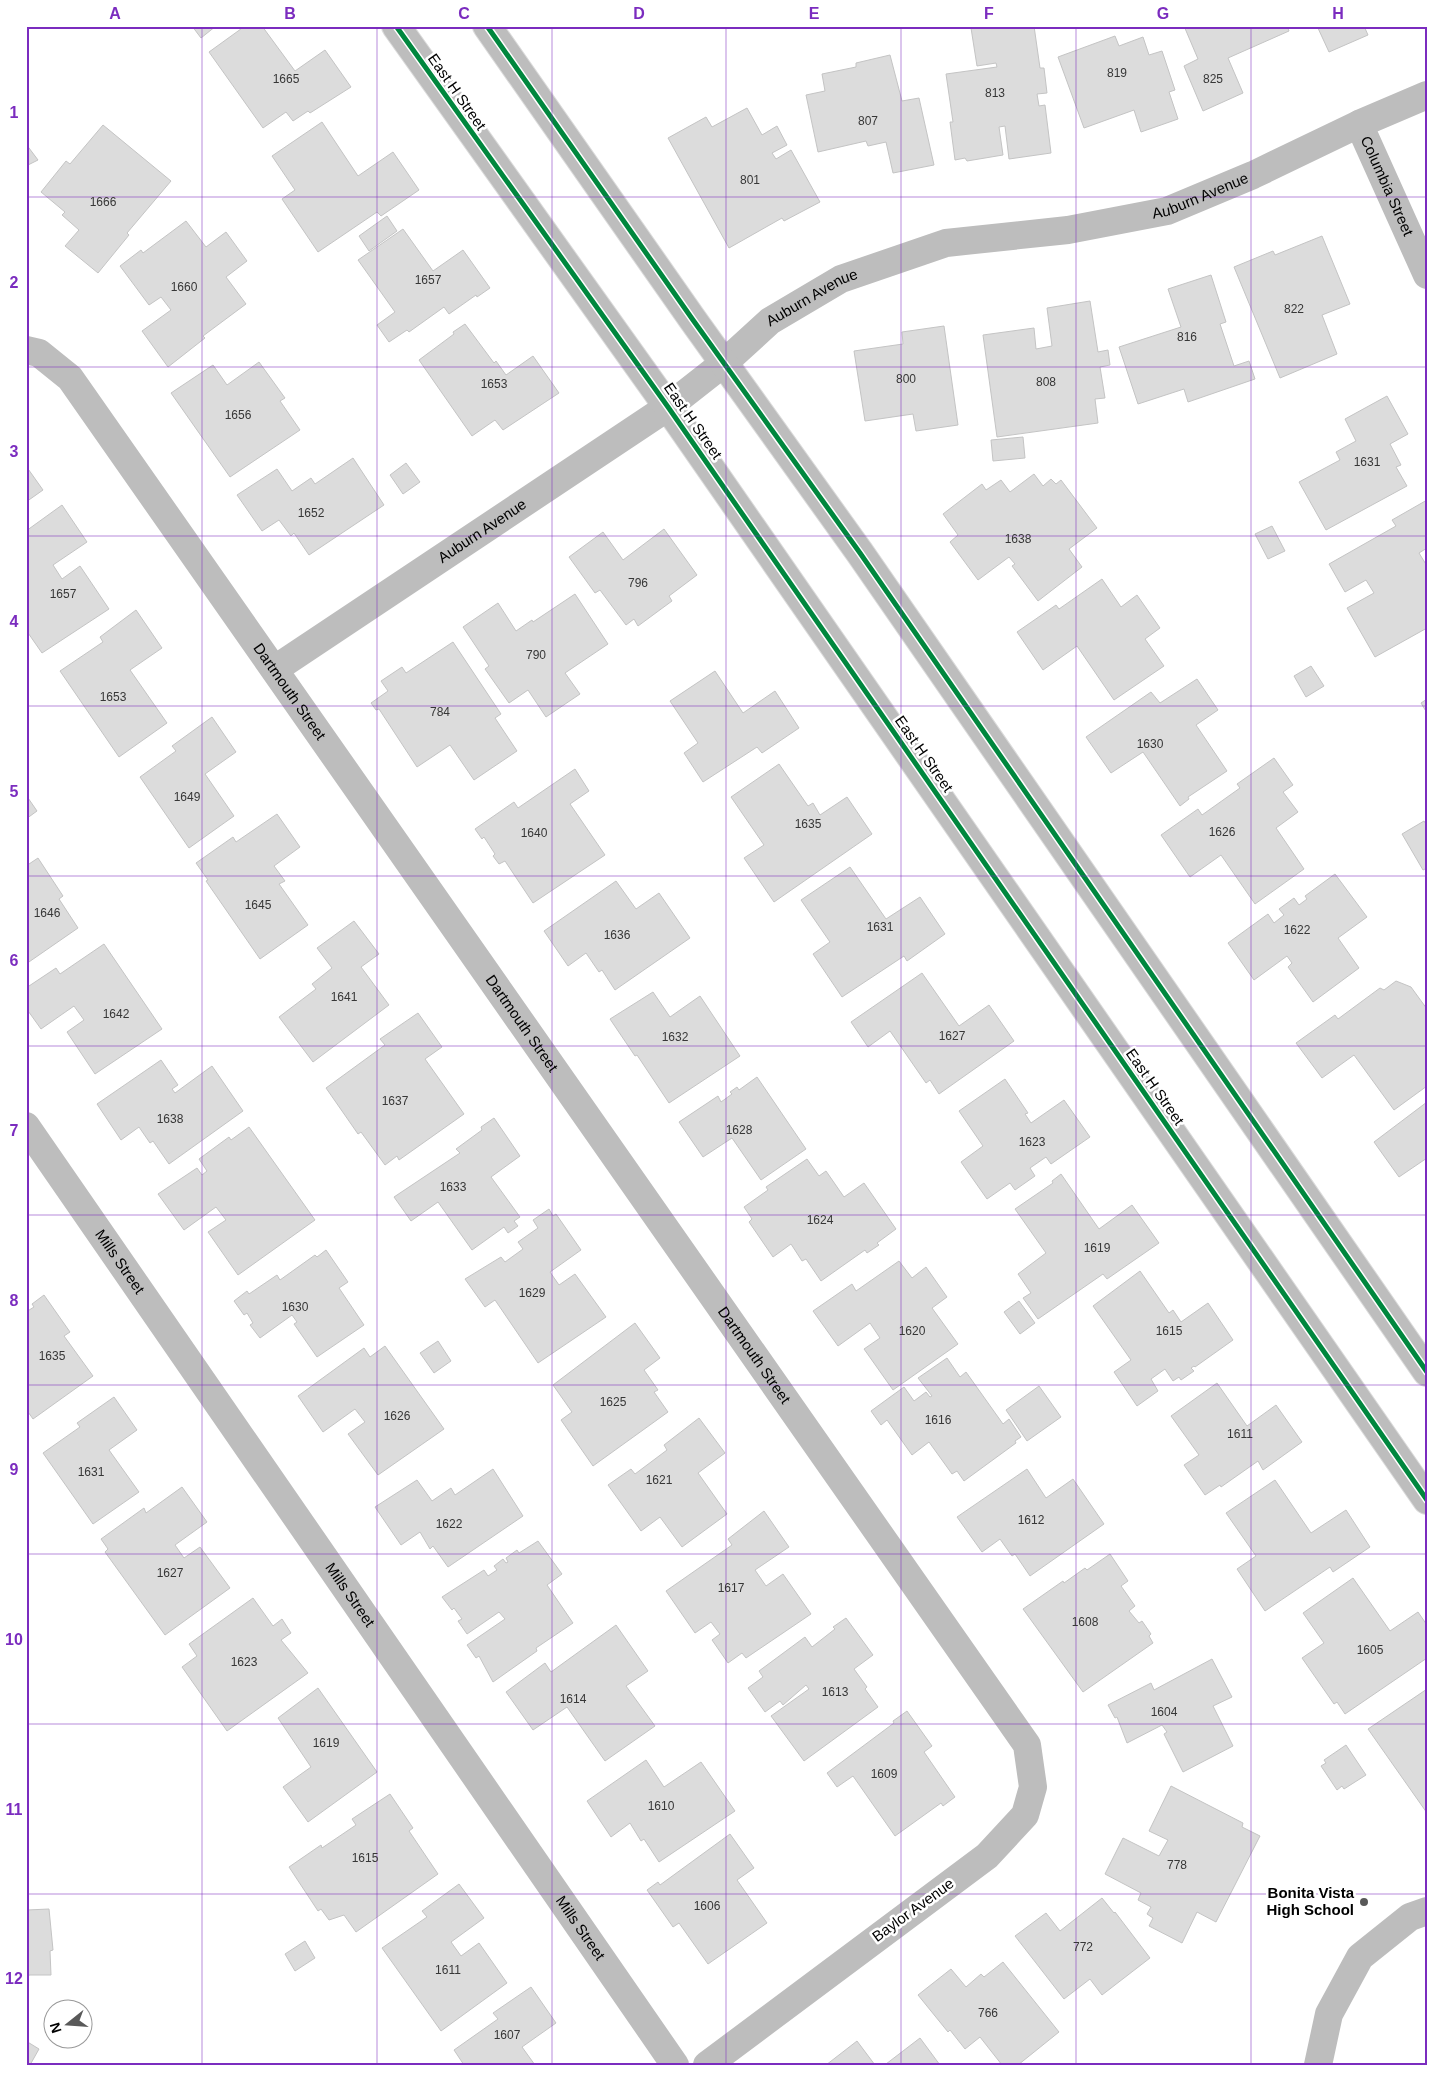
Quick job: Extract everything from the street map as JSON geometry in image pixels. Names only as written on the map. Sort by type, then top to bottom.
[{"type":"street","name":"East H Street","points":[[396,26],[668,407],[1427,1500]]},
{"type":"street","points":[[487,26],[860,553],[1422,1354]]},
{"type":"street","name":"Auburn Avenue","points":[[275,669],[668,407],[724,363],[770,321],[841,279],[946,243],[1068,230],[1167,211],[1253,175],[1359,124],[1427,95]]},
{"type":"street","name":"Columbia Street","points":[[1359,124],[1427,275]]},
{"type":"street","name":"Dartmouth Street","points":[[26,350],[39,353],[70,378],[1005,1712]]},
{"type":"street","name":"Mills Street","points":[[26,1126],[675,2065]]},
{"type":"street","name":"Baylor Avenue","points":[[707,2065],[988,1856],[1024,1815],[1033,1787],[1027,1745],[1005,1712]]},
{"type":"street","points":[[1318,2065],[1329,2014],[1360,1957],[1410,1917],[1427,1911]]},
{"type":"building","points":[[192,26],[216,26],[201,38]]},
{"type":"building","points":[[245,26],[262,26],[295,71],[325,50],[351,87],[310,113],[308,111],[293,121],[286,112],[263,128],[209,52]]},
{"type":"building","points":[[984,26],[1034,26],[1040,68],[1044,68],[1047,93],[1037,94],[1039,106],[1045,105],[1051,153],[1009,159],[1005,126],[999,127],[1003,155],[967,161],[965,158],[955,160],[950,122],[953,122],[946,74],[997,67],[996,63],[977,66],[971,28]]},
{"type":"building","points":[[1184,26],[1287,26],[1289,31],[1228,58],[1243,93],[1203,111],[1184,66],[1198,59]]},
{"type":"building","points":[[1317,26],[1364,26],[1368,35],[1329,52]]},
{"type":"building","points":[[1115,36],[1119,46],[1143,37],[1149,55],[1162,51],[1175,90],[1169,92],[1178,119],[1141,132],[1134,110],[1084,128],[1058,57]]},
{"type":"building","points":[[890,55],[902,101],[919,98],[934,165],[893,173],[886,142],[868,146],[866,141],[818,152],[806,95],[825,91],[822,74],[856,67],[856,63]]},
{"type":"building","points":[[747,108],[762,135],[777,126],[787,145],[772,153],[776,159],[791,150],[820,202],[784,221],[782,218],[729,248],[668,138],[706,117],[712,127]]},
{"type":"building","points":[[322,122],[358,176],[393,152],[419,190],[381,216],[377,212],[318,252],[282,199],[295,190],[272,156]]},
{"type":"building","points":[[103,125],[171,181],[127,233],[129,235],[98,273],[65,246],[79,230],[62,215],[65,212],[41,192],[66,161],[70,164]]},
{"type":"building","points":[[26,144],[38,160],[26,166]]},
{"type":"building","points":[[387,216],[397,231],[369,251],[359,236]]},
{"type":"building","points":[[186,221],[206,247],[226,232],[247,261],[226,277],[246,304],[203,336],[205,338],[168,367],[142,331],[171,310],[161,297],[149,305],[120,266],[141,250],[143,253]]},
{"type":"building","points":[[403,229],[433,271],[463,250],[490,288],[477,297],[476,295],[449,314],[444,307],[409,332],[407,330],[389,342],[377,325],[395,312],[358,260]]},
{"type":"building","points":[[1322,236],[1350,304],[1322,315],[1337,354],[1280,378],[1234,267],[1273,251],[1275,255]]},
{"type":"building","points":[[1211,275],[1226,322],[1220,324],[1234,366],[1249,361],[1255,379],[1188,402],[1184,389],[1138,404],[1119,347],[1181,327],[1168,289]]},
{"type":"building","points":[[1090,301],[1098,352],[1108,350],[1110,365],[1100,367],[1105,398],[1095,399],[1098,423],[997,437],[983,335],[1034,328],[1036,349],[1052,346],[1047,308]]},
{"type":"building","points":[[465,324],[494,363],[496,361],[506,375],[533,356],[559,393],[503,430],[495,420],[472,436],[419,360]]},
{"type":"building","points":[[944,326],[958,425],[916,431],[913,414],[865,421],[854,351],[903,344],[902,332]]},
{"type":"building","points":[[259,362],[285,398],[280,401],[300,430],[230,477],[171,393],[213,365],[227,385]]},
{"type":"building","points":[[1387,396],[1408,434],[1390,444],[1401,465],[1396,467],[1407,486],[1326,530],[1299,482],[1340,460],[1336,452],[1356,441],[1345,419]]},
{"type":"building","points":[[1023,437],[1025,458],[993,461],[991,440]]},
{"type":"building","points":[[353,458],[384,505],[309,555],[294,533],[291,536],[279,520],[262,531],[237,495],[277,469],[292,491],[311,478],[315,484]]},
{"type":"building","points":[[406,463],[420,482],[403,494],[390,475]]},
{"type":"building","points":[[26,466],[43,490],[26,502]]},
{"type":"building","points":[[1034,474],[1043,486],[1051,479],[1056,484],[1061,480],[1097,528],[1069,549],[1082,567],[1038,601],[1012,566],[1015,564],[1009,557],[978,580],[950,542],[958,535],[943,514],[982,484],[986,490],[1001,480],[1010,492]]},
{"type":"building","points":[[1427,500],[1427,548],[1419,553],[1427,566],[1427,628],[1375,657],[1347,608],[1374,593],[1366,580],[1345,592],[1329,564],[1396,526],[1392,520]]},
{"type":"building","points":[[62,505],[87,542],[53,565],[62,579],[80,566],[109,609],[42,653],[26,630],[26,531]]},
{"type":"building","points":[[1272,526],[1285,551],[1268,559],[1255,534]]},
{"type":"building","points":[[664,529],[697,575],[669,596],[672,601],[638,626],[634,619],[626,625],[600,590],[595,593],[569,557],[603,532],[623,560]]},
{"type":"building","points":[[1102,579],[1121,607],[1137,595],[1160,628],[1145,639],[1164,666],[1114,700],[1077,646],[1043,670],[1017,632],[1056,605],[1059,609]]},
{"type":"building","points":[[575,594],[608,644],[565,673],[580,694],[546,717],[528,690],[509,703],[485,669],[489,666],[463,627],[498,603],[516,631]]},
{"type":"building","points":[[136,610],[162,648],[130,670],[167,723],[119,757],[60,671],[103,642],[100,637]]},
{"type":"building","points":[[453,642],[501,714],[495,718],[517,751],[474,780],[450,745],[417,767],[379,709],[376,710],[371,703],[388,691],[381,681],[402,667],[406,673]]},
{"type":"building","points":[[1311,666],[1324,686],[1306,697],[1294,676]]},
{"type":"building","points":[[715,671],[743,713],[775,691],[799,728],[762,753],[757,747],[703,782],[684,753],[698,743],[670,701]]},
{"type":"building","points":[[1197,679],[1218,710],[1196,725],[1227,771],[1188,797],[1189,799],[1180,806],[1143,752],[1111,773],[1086,737],[1151,692],[1160,703]]},
{"type":"building","points":[[1427,699],[1427,713],[1421,703]]},
{"type":"building","points":[[212,717],[236,752],[205,774],[234,816],[189,848],[140,777],[176,751],[172,746]]},
{"type":"building","points":[[1274,758],[1293,785],[1283,792],[1298,812],[1276,828],[1304,869],[1255,904],[1221,855],[1190,877],[1161,835],[1198,809],[1202,815],[1240,788],[1237,784]]},
{"type":"building","points":[[779,764],[808,806],[813,803],[820,815],[847,797],[872,834],[774,902],[744,858],[764,845],[731,797]]},
{"type":"building","points":[[575,769],[589,791],[570,804],[605,855],[533,903],[505,861],[499,864],[484,837],[482,839],[475,829],[514,802],[518,808]]},
{"type":"building","points":[[26,795],[37,811],[26,819]]},
{"type":"building","points":[[277,814],[300,847],[274,866],[285,881],[279,884],[308,925],[260,959],[206,881],[208,880],[196,863],[233,837],[236,842]]},
{"type":"building","points":[[1424,821],[1427,826],[1427,868],[1423,870],[1402,834]]},
{"type":"building","points":[[38,858],[63,896],[59,899],[78,928],[26,964],[26,866]]},
{"type":"building","points":[[850,867],[886,919],[920,897],[945,934],[907,961],[904,956],[842,997],[813,954],[830,942],[801,900]]},
{"type":"building","points":[[1335,874],[1367,917],[1338,938],[1359,968],[1313,1002],[1288,967],[1292,963],[1287,956],[1254,980],[1228,943],[1268,914],[1274,923],[1284,915],[1279,909],[1294,898],[1299,905],[1307,899],[1305,896]]},
{"type":"building","points":[[616,881],[636,909],[659,893],[690,938],[615,990],[602,970],[599,972],[586,953],[568,966],[544,931]]},
{"type":"building","points":[[354,921],[379,954],[361,967],[389,1005],[313,1062],[279,1017],[316,989],[312,984],[332,968],[317,948]]},
{"type":"building","points":[[104,944],[162,1029],[95,1074],[67,1032],[84,1020],[74,1006],[41,1029],[26,1008],[26,988],[56,968],[60,974]]},
{"type":"building","points":[[922,973],[959,1026],[989,1005],[1014,1041],[939,1094],[930,1080],[926,1083],[890,1031],[868,1047],[851,1022]]},
{"type":"building","points":[[1396,981],[1411,987],[1427,1009],[1427,1086],[1394,1110],[1354,1055],[1322,1078],[1296,1043],[1335,1015],[1338,1019],[1380,988],[1384,990]]},
{"type":"building","points":[[653,992],[670,1017],[700,996],[740,1056],[669,1103],[610,1019]]},
{"type":"building","points":[[418,1013],[442,1047],[425,1059],[464,1114],[399,1160],[397,1156],[385,1165],[361,1132],[358,1134],[326,1088],[385,1045],[380,1039]]},
{"type":"building","points":[[161,1060],[178,1085],[172,1089],[175,1093],[212,1066],[243,1111],[169,1164],[153,1141],[150,1143],[139,1127],[121,1140],[97,1104]]},
{"type":"building","points":[[757,1077],[806,1149],[761,1180],[732,1138],[703,1157],[679,1122],[718,1096],[721,1102],[732,1094],[730,1092],[737,1087],[739,1090]]},
{"type":"building","points":[[1005,1079],[1028,1113],[1025,1114],[1031,1123],[1064,1100],[1090,1137],[1051,1164],[1046,1157],[1030,1168],[1035,1176],[1015,1190],[1010,1183],[987,1199],[961,1162],[983,1146],[959,1111]]},
{"type":"building","points":[[1427,1102],[1427,1158],[1399,1177],[1374,1142]]},
{"type":"building","points":[[494,1118],[520,1156],[491,1177],[520,1217],[514,1221],[518,1226],[508,1233],[504,1227],[472,1250],[438,1202],[411,1221],[394,1197],[460,1153],[456,1149],[482,1130],[481,1127]]},
{"type":"building","points":[[249,1127],[315,1220],[238,1275],[208,1232],[226,1220],[216,1207],[184,1230],[158,1194],[197,1168],[202,1175],[207,1171],[199,1159],[229,1137],[231,1140]]},
{"type":"building","points":[[807,1159],[819,1176],[826,1171],[844,1197],[864,1183],[896,1229],[877,1243],[879,1245],[867,1253],[865,1250],[821,1281],[806,1259],[802,1261],[791,1244],[773,1257],[749,1222],[752,1219],[744,1207],[768,1190],[766,1187]]},
{"type":"building","points":[[1061,1174],[1099,1229],[1132,1205],[1159,1243],[1107,1279],[1103,1274],[1038,1319],[1023,1298],[1031,1293],[1018,1274],[1046,1253],[1015,1209],[1053,1183],[1052,1181]]},
{"type":"building","points":[[549,1209],[553,1216],[556,1214],[581,1250],[550,1272],[559,1285],[575,1274],[606,1317],[538,1363],[495,1300],[485,1307],[465,1279],[501,1257],[505,1262],[523,1249],[518,1242],[538,1228],[533,1220]]},
{"type":"building","points":[[326,1250],[348,1282],[339,1288],[364,1325],[317,1357],[294,1324],[297,1322],[292,1315],[260,1338],[250,1325],[253,1323],[247,1313],[244,1315],[234,1301],[247,1291],[249,1294],[277,1275],[280,1280],[315,1255],[317,1257]]},
{"type":"building","points":[[899,1261],[912,1278],[926,1267],[947,1297],[932,1308],[958,1344],[893,1390],[864,1349],[880,1338],[870,1323],[838,1346],[813,1311],[852,1284],[856,1291]]},
{"type":"building","points":[[1140,1271],[1169,1313],[1173,1310],[1181,1322],[1208,1303],[1233,1340],[1191,1368],[1194,1371],[1181,1380],[1179,1377],[1173,1381],[1165,1369],[1151,1379],[1158,1391],[1137,1406],[1114,1372],[1131,1360],[1093,1306]]},
{"type":"building","points":[[44,1295],[70,1332],[64,1336],[93,1376],[33,1419],[26,1409],[26,1312],[34,1307],[32,1304]]},
{"type":"building","points":[[1019,1301],[1035,1323],[1020,1334],[1004,1312]]},
{"type":"building","points":[[635,1323],[660,1358],[644,1370],[658,1390],[654,1392],[668,1412],[593,1466],[561,1420],[572,1412],[553,1385]]},
{"type":"building","points":[[438,1341],[451,1361],[434,1373],[420,1353]]},
{"type":"building","points":[[385,1346],[444,1429],[378,1475],[348,1434],[365,1422],[355,1409],[323,1432],[298,1396],[364,1348],[370,1357]]},
{"type":"building","points":[[947,1358],[960,1377],[966,1372],[1003,1424],[1009,1419],[1021,1437],[1015,1441],[1016,1443],[964,1481],[957,1471],[952,1474],[929,1442],[912,1455],[887,1420],[881,1425],[871,1411],[904,1387],[914,1401],[926,1392],[930,1397],[932,1396],[918,1378]]},
{"type":"building","points":[[1217,1383],[1247,1426],[1276,1405],[1302,1442],[1263,1470],[1258,1461],[1221,1487],[1220,1485],[1205,1495],[1184,1465],[1199,1455],[1171,1416]]},
{"type":"building","points":[[1039,1386],[1061,1417],[1027,1441],[1006,1410]]},
{"type":"building","points":[[114,1397],[137,1430],[109,1450],[139,1492],[93,1524],[43,1453],[80,1427],[77,1423]]},
{"type":"building","points":[[699,1418],[725,1453],[698,1473],[727,1514],[682,1547],[660,1517],[641,1531],[608,1485],[631,1469],[635,1474],[667,1450],[664,1445]]},
{"type":"building","points":[[493,1469],[523,1516],[448,1567],[433,1546],[430,1549],[420,1532],[401,1545],[375,1507],[417,1480],[432,1501],[451,1488],[455,1495]]},
{"type":"building","points":[[1027,1469],[1046,1498],[1073,1479],[1104,1524],[1030,1576],[1015,1554],[1012,1556],[1000,1539],[982,1552],[957,1517]]},
{"type":"building","points":[[1275,1480],[1311,1533],[1346,1510],[1370,1547],[1333,1572],[1330,1567],[1265,1611],[1237,1569],[1256,1556],[1226,1513]]},
{"type":"building","points":[[182,1487],[207,1522],[175,1545],[184,1558],[200,1547],[230,1588],[165,1635],[105,1552],[108,1549],[101,1539],[144,1508],[146,1513]]},
{"type":"building","points":[[764,1511],[789,1547],[755,1570],[766,1586],[783,1574],[811,1614],[746,1658],[742,1653],[728,1663],[712,1640],[720,1634],[711,1622],[695,1633],[666,1591],[732,1545],[728,1539]]},
{"type":"building","points":[[538,1541],[562,1574],[547,1585],[573,1623],[536,1648],[537,1651],[493,1682],[479,1656],[476,1658],[467,1645],[505,1619],[499,1612],[467,1634],[458,1621],[462,1619],[442,1597],[484,1570],[488,1576],[497,1570],[494,1566],[503,1559],[506,1563],[508,1562],[506,1558],[517,1550],[519,1553]]},
{"type":"building","points":[[1110,1554],[1128,1581],[1121,1586],[1135,1606],[1129,1611],[1139,1623],[1142,1621],[1151,1634],[1149,1636],[1153,1643],[1083,1692],[1023,1609],[1063,1581],[1064,1583],[1085,1568],[1087,1570]]},
{"type":"building","points":[[1353,1578],[1390,1631],[1418,1612],[1427,1625],[1427,1658],[1345,1714],[1337,1702],[1334,1704],[1302,1658],[1324,1643],[1303,1613]]},
{"type":"building","points":[[253,1598],[273,1626],[282,1619],[291,1633],[281,1640],[308,1673],[227,1731],[182,1667],[197,1656],[189,1644]]},
{"type":"building","points":[[846,1618],[873,1655],[854,1669],[878,1707],[804,1761],[771,1716],[809,1689],[806,1685],[783,1705],[780,1701],[765,1712],[748,1688],[763,1677],[759,1671],[805,1637],[812,1647],[835,1629],[833,1627]]},
{"type":"building","points":[[616,1625],[648,1671],[626,1686],[655,1726],[605,1761],[567,1707],[533,1730],[506,1692],[545,1663],[551,1672]]},
{"type":"building","points":[[1212,1659],[1232,1697],[1213,1706],[1233,1746],[1183,1772],[1164,1734],[1167,1732],[1162,1725],[1127,1743],[1117,1717],[1115,1718],[1108,1705],[1151,1683],[1154,1690]]},
{"type":"building","points":[[318,1688],[377,1772],[308,1822],[283,1787],[311,1767],[278,1718]]},
{"type":"building","points":[[1427,1689],[1427,1813],[1368,1729]]},
{"type":"building","points":[[907,1711],[932,1746],[924,1752],[955,1797],[943,1806],[941,1803],[895,1836],[853,1776],[837,1787],[827,1773],[894,1723],[893,1721]]},
{"type":"building","points":[[1346,1745],[1366,1775],[1344,1789],[1342,1786],[1337,1790],[1321,1766],[1326,1763],[1324,1760]]},
{"type":"building","points":[[646,1760],[664,1787],[701,1762],[735,1811],[659,1862],[644,1839],[641,1841],[630,1823],[611,1837],[587,1801]]},
{"type":"building","points":[[1171,1786],[1243,1823],[1242,1827],[1260,1836],[1216,1922],[1197,1912],[1182,1943],[1149,1926],[1153,1918],[1147,1914],[1151,1907],[1138,1900],[1141,1893],[1105,1874],[1123,1838],[1159,1856],[1168,1840],[1149,1831]]},
{"type":"building","points":[[390,1794],[413,1828],[409,1831],[438,1874],[356,1932],[344,1915],[329,1920],[321,1909],[318,1911],[289,1867],[321,1845],[322,1848],[356,1825],[352,1819]]},
{"type":"building","points":[[730,1834],[754,1868],[737,1880],[767,1923],[708,1964],[679,1923],[673,1927],[647,1890],[658,1882],[660,1885]]},
{"type":"building","points":[[459,1884],[484,1918],[451,1942],[461,1956],[479,1943],[507,1983],[441,2031],[382,1948],[427,1917],[422,1911]]},
{"type":"building","points":[[1102,1898],[1150,1958],[1102,1995],[1090,1979],[1064,1999],[1015,1936],[1046,1913],[1060,1931]]},
{"type":"building","points":[[26,1907],[27,1910],[49,1909],[53,1950],[50,1951],[51,1975],[29,1975],[26,1978]]},
{"type":"building","points":[[305,1941],[315,1958],[295,1971],[285,1954]]},
{"type":"building","points":[[1003,1962],[1059,2032],[1018,2065],[1002,2065],[980,2037],[965,2049],[950,2030],[948,2032],[918,1995],[951,1969],[966,1987],[981,1974],[984,1977]]},
{"type":"building","points":[[531,1987],[556,2023],[522,2047],[535,2065],[464,2065],[454,2050],[498,2019],[493,2013]]},
{"type":"building","points":[[920,2038],[940,2065],[886,2064]]},
{"type":"building","points":[[26,2041],[39,2049],[30,2065],[26,2065]]},
{"type":"building","points":[[857,2041],[875,2065],[826,2065]]},
{"type":"cycle path","points":[[396,26],[668,407],[1427,1500]]},
{"type":"cycle path","points":[[487,26],[693,320],[860,553],[1427,1372]]},
{"type":"place","name":"Bonita Vista High School","points":[[1364,1902]]}]
